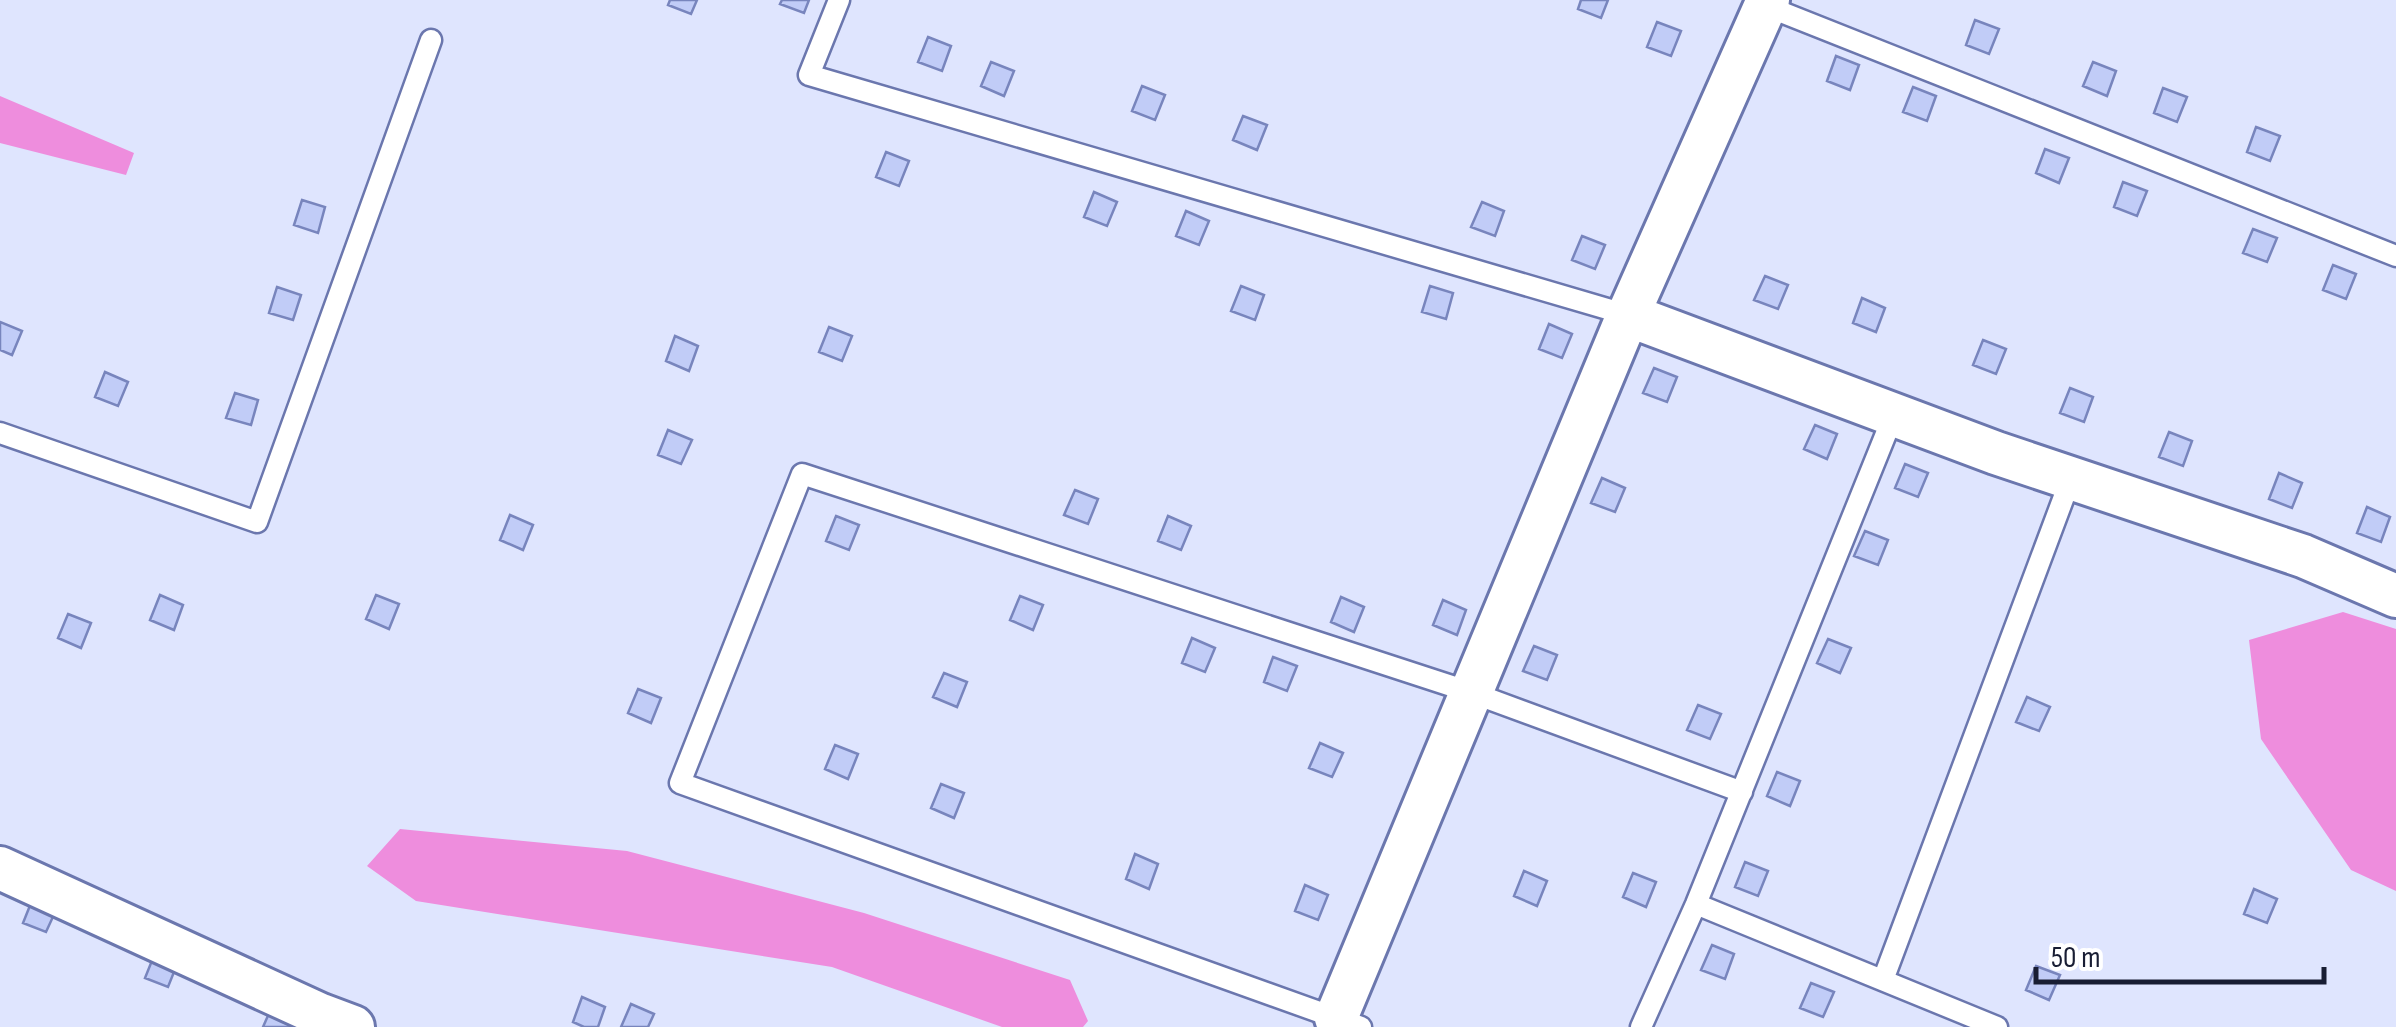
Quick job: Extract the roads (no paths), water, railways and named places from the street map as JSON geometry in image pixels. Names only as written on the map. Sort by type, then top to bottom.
[{"type":"street","points":[[1349,1022],[1470,692],[1761,2]]},
{"type":"street","points":[[1628,314],[1996,453],[2303,556],[2396,596]]},
{"type":"street","points":[[0,868],[353,1027]]},
{"type":"lane","points":[[840,0],[810,75],[1628,314]]},
{"type":"lane","points":[[1761,2],[2396,256]]},
{"type":"lane","points":[[0,433],[258,522],[431,40]]},
{"type":"lane","points":[[1641,1027],[1696,904],[1894,414]]},
{"type":"lane","points":[[1349,1022],[680,783],[802,474],[1470,692],[1742,792]]},
{"type":"lane","points":[[1883,980],[2071,478]]},
{"type":"lane","points":[[1696,904],[1997,1027]]}]
